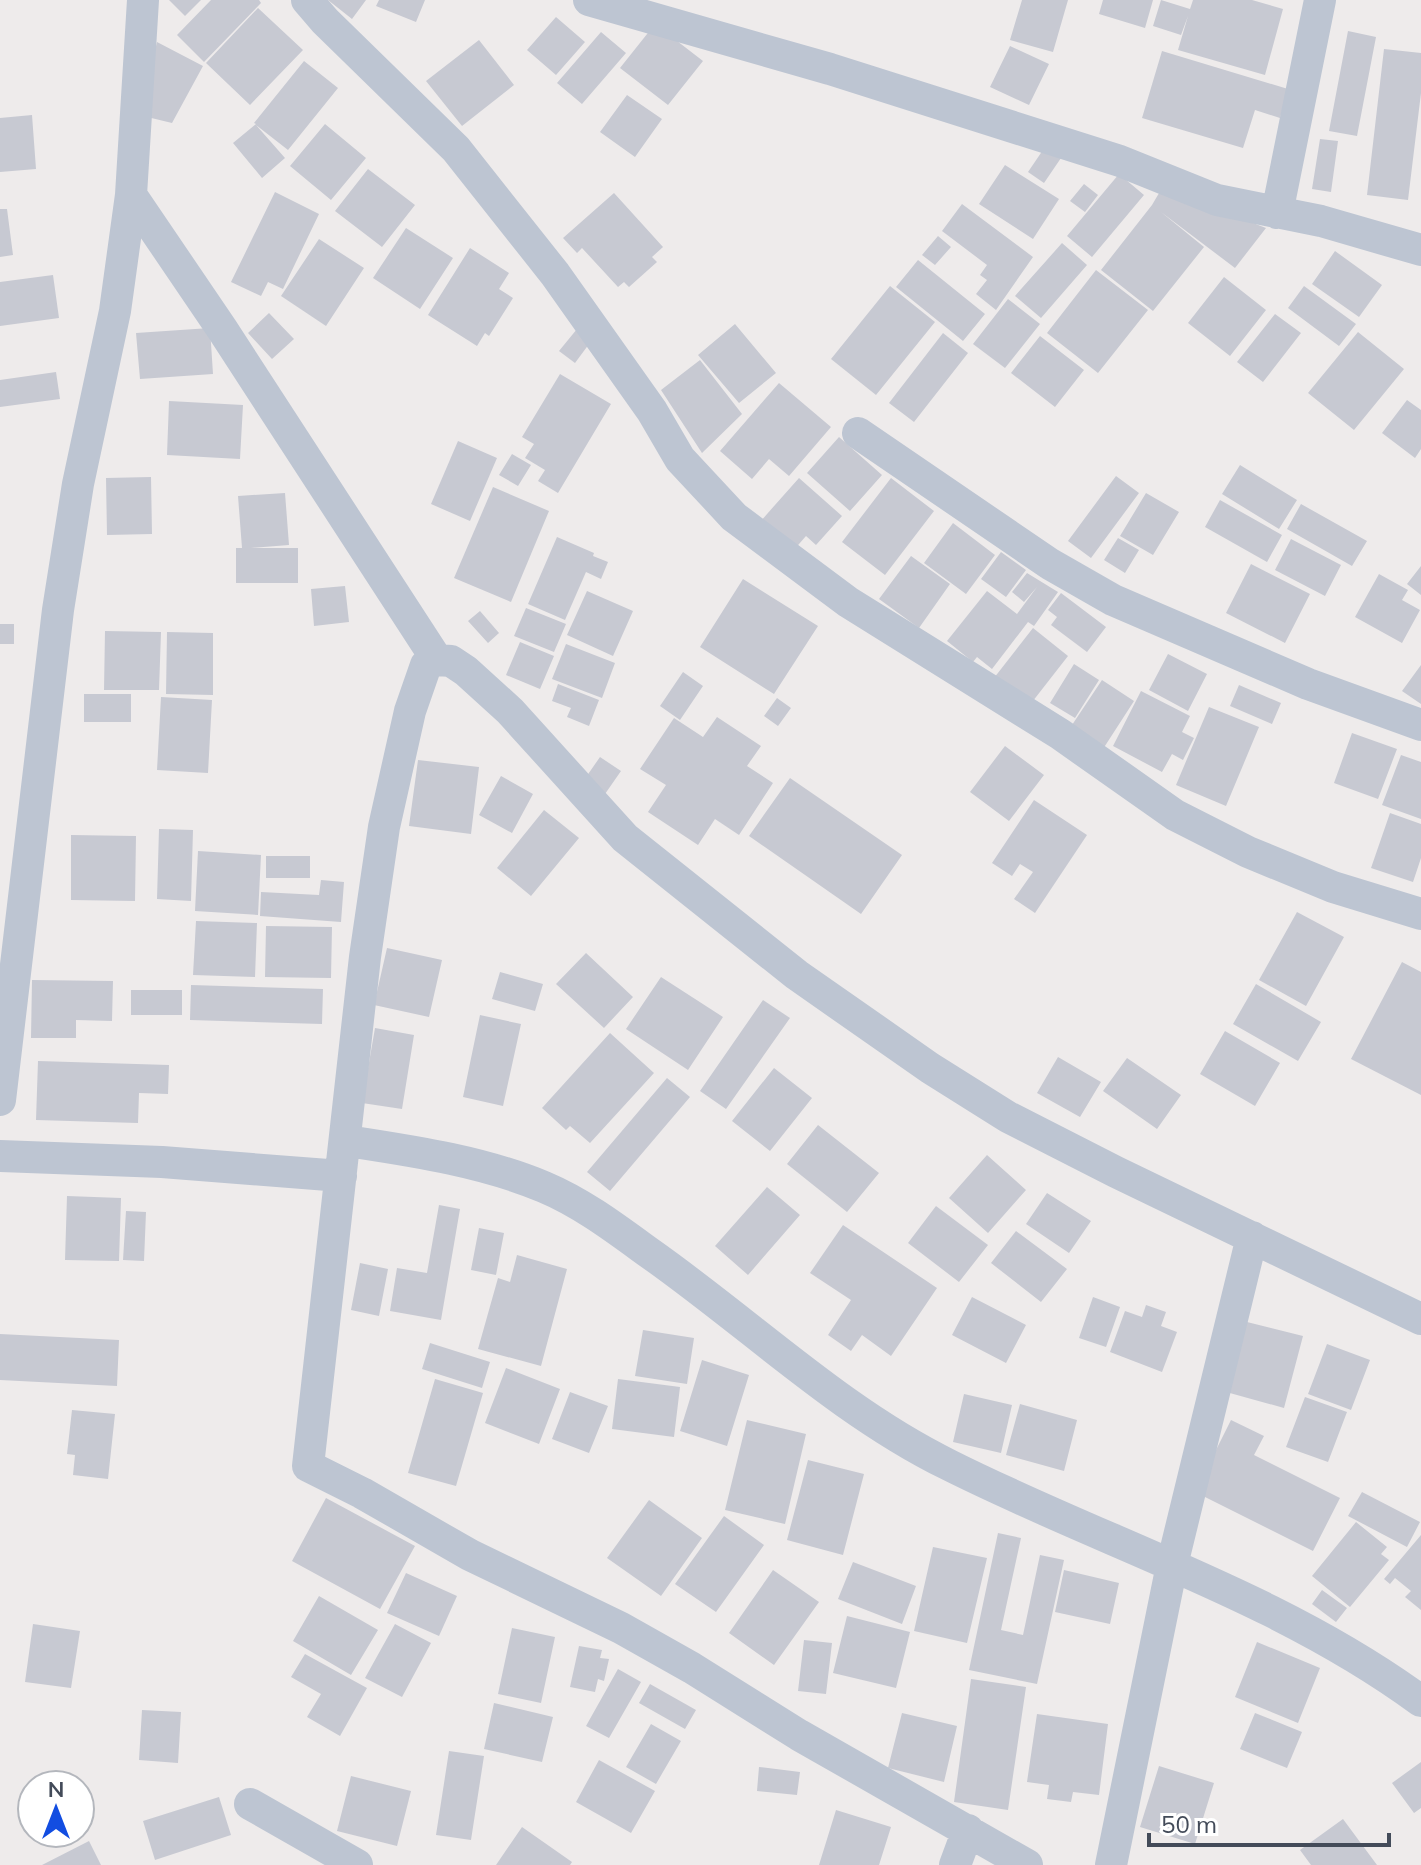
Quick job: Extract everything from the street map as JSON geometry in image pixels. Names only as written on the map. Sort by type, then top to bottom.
[{"type":"street","points":[[0,1100],[58,610],[78,484],[115,311],[131,195],[143,0]]},
{"type":"street","points":[[307,0],[456,149],[555,274],[652,411],[680,459],[734,517],[848,602],[1060,734],[1175,815],[1248,852],[1333,887],[1421,914]]},
{"type":"street","points":[[589,0],[830,69],[1120,161],[1217,200],[1321,221],[1421,250]]},
{"type":"street","points":[[1277,213],[1320,0]]},
{"type":"street","points":[[131,195],[437,660]]},
{"type":"street","points":[[858,433],[1050,564],[1113,600],[1308,684],[1421,725]]},
{"type":"street","points":[[1027,1865],[799,1735],[621,1628],[470,1555],[308,1466],[347,1141],[365,957],[384,827],[420,678],[426,665],[437,660],[451,661],[466,671],[510,711],[625,838],[797,975],[930,1068],[1008,1117],[1421,1319]]},
{"type":"street","points":[[347,1141],[500,1172],[544,1187],[576,1203],[700,1288],[830,1390],[947,1465],[1278,1615],[1347,1651],[1421,1701]]},
{"type":"street","points":[[0,1156],[162,1162],[341,1176]]},
{"type":"street","points":[[1111,1865],[1172,1565],[1252,1237]]},
{"type":"street","points":[[250,1804],[357,1865]]},
{"type":"street","points":[[955,1865],[968,1830]]},
{"type":"building","points":[[169,0],[201,0],[185,16]]},
{"type":"building","points":[[211,0],[259,0],[261,3],[204,62],[177,35]]},
{"type":"building","points":[[328,0],[366,0],[352,19]]},
{"type":"building","points":[[379,0],[425,0],[416,22],[376,6]]},
{"type":"building","points":[[1022,0],[1068,0],[1053,52],[1010,40]]},
{"type":"building","points":[[1103,0],[1153,0],[1145,28],[1099,14]]},
{"type":"building","points":[[1161,0],[1190,9],[1193,0],[1252,0],[1283,9],[1265,75],[1178,50],[1188,16],[1181,35],[1153,26]]},
{"type":"building","points":[[258,8],[303,50],[250,105],[206,63]]},
{"type":"building","points":[[556,17],[585,42],[556,75],[527,50]]},
{"type":"building","points":[[655,24],[703,61],[668,105],[620,68]]},
{"type":"building","points":[[1348,31],[1376,37],[1357,136],[1329,131]]},
{"type":"building","points":[[601,32],[626,53],[582,104],[557,83]]},
{"type":"building","points":[[479,40],[514,85],[462,126],[426,81]]},
{"type":"building","points":[[157,42],[203,66],[172,123],[139,115]]},
{"type":"building","points":[[1010,46],[1049,64],[1029,105],[990,87]]},
{"type":"building","points":[[1384,49],[1421,53],[1421,93],[1408,200],[1367,195]]},
{"type":"building","points":[[1162,51],[1288,89],[1280,118],[1255,110],[1243,148],[1142,118]]},
{"type":"building","points":[[304,61],[338,88],[288,150],[256,125],[285,158],[262,178],[233,143],[256,124]]},
{"type":"building","points":[[627,95],[662,119],[635,157],[600,132]]},
{"type":"building","points":[[32,115],[36,169],[0,172],[0,118]]},
{"type":"building","points":[[325,124],[366,158],[331,200],[290,166]]},
{"type":"building","points":[[1320,139],[1338,141],[1331,192],[1312,189]]},
{"type":"building","points":[[1045,147],[1061,158],[1044,183],[1028,172]]},
{"type":"building","points":[[1005,165],[1059,199],[1033,239],[979,204]]},
{"type":"building","points":[[368,169],[415,205],[382,247],[335,211]]},
{"type":"building","points":[[1119,174],[1144,195],[1092,257],[1067,236]]},
{"type":"building","points":[[1084,184],[1098,195],[1085,212],[1070,201]]},
{"type":"building","points":[[1162,188],[1266,228],[1235,268],[1161,212],[1204,247],[1153,311],[1101,270]]},
{"type":"building","points":[[275,192],[319,214],[283,289],[268,282],[261,296],[231,282]]},
{"type":"building","points":[[614,193],[663,247],[652,257],[657,262],[629,287],[624,282],[618,287],[582,248],[577,253],[563,238]]},
{"type":"building","points":[[962,204],[1033,257],[996,310],[976,294],[987,280],[980,275],[987,265],[942,231]]},
{"type":"building","points":[[0,209],[7,209],[13,255],[0,257]]},
{"type":"building","points":[[406,228],[453,258],[420,309],[373,278]]},
{"type":"building","points":[[938,236],[951,247],[935,265],[922,255]]},
{"type":"building","points":[[319,239],[364,268],[326,326],[281,296]]},
{"type":"building","points":[[1062,243],[1087,265],[1041,318],[1015,296]]},
{"type":"building","points":[[470,248],[509,273],[499,289],[513,298],[489,336],[485,333],[477,346],[428,315]]},
{"type":"building","points":[[1335,251],[1382,285],[1359,317],[1312,284]]},
{"type":"building","points":[[918,260],[985,314],[963,341],[896,287]]},
{"type":"building","points":[[1096,270],[1148,310],[1098,373],[1047,333]]},
{"type":"building","points":[[53,275],[59,318],[0,326],[0,282]]},
{"type":"building","points":[[1224,277],[1266,310],[1230,356],[1188,323]]},
{"type":"building","points":[[890,286],[935,322],[876,395],[831,359]]},
{"type":"building","points":[[1304,286],[1356,324],[1339,346],[1288,308]]},
{"type":"building","points":[[1008,299],[1040,324],[1005,368],[973,344]]},
{"type":"building","points":[[269,313],[294,339],[272,359],[248,333]]},
{"type":"building","points":[[1275,314],[1301,333],[1263,382],[1237,362]]},
{"type":"building","points":[[735,324],[776,373],[739,403],[698,355]]},
{"type":"building","points":[[210,328],[213,374],[140,379],[136,333]]},
{"type":"building","points":[[577,329],[592,340],[575,363],[559,351]]},
{"type":"building","points":[[1358,332],[1404,369],[1354,430],[1308,393]]},
{"type":"building","points":[[943,333],[968,353],[914,422],[889,403]]},
{"type":"building","points":[[1040,336],[1084,370],[1055,407],[1011,373]]},
{"type":"building","points":[[700,360],[742,414],[702,453],[661,390]]},
{"type":"building","points":[[56,372],[60,399],[0,407],[0,380]]},
{"type":"building","points":[[560,374],[611,404],[558,493],[538,481],[545,470],[525,458],[534,444],[522,437]]},
{"type":"building","points":[[779,383],[831,427],[789,476],[769,459],[752,479],[720,451]]},
{"type":"building","points":[[1407,400],[1421,410],[1421,449],[1415,458],[1382,433]]},
{"type":"building","points":[[169,401],[243,405],[240,459],[167,455]]},
{"type":"building","points":[[839,437],[882,475],[850,511],[807,473]]},
{"type":"building","points":[[458,441],[497,458],[470,521],[431,504]]},
{"type":"building","points":[[512,454],[531,465],[518,486],[499,475]]},
{"type":"building","points":[[1240,465],[1297,500],[1279,529],[1222,494]]},
{"type":"building","points":[[1116,476],[1139,493],[1091,558],[1068,541]]},
{"type":"building","points":[[151,477],[152,534],[107,535],[106,478]]},
{"type":"building","points":[[799,478],[842,516],[816,545],[806,536],[792,552],[759,523]]},
{"type":"building","points":[[891,478],[934,511],[885,575],[842,542]]},
{"type":"building","points":[[493,487],[549,511],[511,602],[454,578]]},
{"type":"building","points":[[285,493],[289,545],[251,548],[298,548],[298,583],[236,583],[236,548],[242,548],[238,496]]},
{"type":"building","points":[[1146,493],[1179,512],[1153,555],[1120,536]]},
{"type":"building","points":[[1220,500],[1282,535],[1267,562],[1205,527]]},
{"type":"building","points":[[1301,504],[1367,541],[1352,566],[1287,529]]},
{"type":"building","points":[[953,523],[995,555],[966,594],[924,563]]},
{"type":"building","points":[[557,537],[608,562],[601,579],[586,572],[565,620],[528,604]]},
{"type":"building","points":[[1118,538],[1139,550],[1125,573],[1104,560]]},
{"type":"building","points":[[1291,539],[1341,565],[1325,596],[1275,570]]},
{"type":"building","points":[[1001,552],[1026,570],[1006,597],[981,579]]},
{"type":"building","points":[[911,556],[950,584],[919,628],[879,599]]},
{"type":"building","points":[[1251,564],[1310,594],[1285,643],[1226,613]]},
{"type":"building","points":[[1421,566],[1421,595],[1407,584]]},
{"type":"building","points":[[1027,573],[1058,592],[1034,626],[1028,622],[992,669],[977,657],[973,662],[947,641],[987,591],[1017,614],[1037,587],[1024,602],[1012,592]]},
{"type":"building","points":[[1379,574],[1408,590],[1402,600],[1420,610],[1402,643],[1355,617]]},
{"type":"building","points":[[743,579],[818,626],[774,694],[700,647]]},
{"type":"building","points":[[345,586],[349,622],[314,626],[311,589]]},
{"type":"building","points":[[587,591],[633,611],[613,656],[567,635]]},
{"type":"building","points":[[1061,593],[1106,627],[1087,652],[1051,625],[1057,617],[1048,610]]},
{"type":"building","points":[[526,608],[566,624],[554,652],[514,636]]},
{"type":"building","points":[[480,611],[499,633],[488,643],[468,621]]},
{"type":"building","points":[[0,624],[14,624],[14,644],[0,644]]},
{"type":"building","points":[[1033,628],[1068,656],[1029,706],[994,678]]},
{"type":"building","points":[[105,631],[161,632],[159,690],[104,690]]},
{"type":"building","points":[[167,632],[213,633],[213,695],[166,694]]},
{"type":"building","points":[[520,642],[554,656],[540,689],[506,675]]},
{"type":"building","points":[[566,644],[615,663],[602,698],[552,679]]},
{"type":"building","points":[[1168,654],[1207,674],[1188,711],[1149,690]]},
{"type":"building","points":[[1074,664],[1099,680],[1075,718],[1050,703]]},
{"type":"building","points":[[1421,665],[1421,704],[1402,691]]},
{"type":"building","points":[[683,672],[703,686],[680,720],[660,706]]},
{"type":"building","points":[[1102,680],[1134,701],[1103,749],[1070,728]]},
{"type":"building","points":[[558,684],[599,700],[589,726],[567,717],[571,708],[552,701]]},
{"type":"building","points":[[1239,685],[1281,703],[1272,724],[1230,706]]},
{"type":"building","points":[[1141,691],[1190,716],[1182,732],[1194,738],[1183,760],[1172,754],[1162,772],[1113,746]]},
{"type":"building","points":[[84,694],[131,694],[131,722],[84,722]]},
{"type":"building","points":[[161,697],[212,700],[208,773],[157,770]]},
{"type":"building","points":[[777,698],[791,708],[778,726],[764,716]]},
{"type":"building","points":[[1209,707],[1259,727],[1226,806],[1176,785]]},
{"type":"building","points":[[717,717],[761,746],[747,766],[773,783],[739,835],[715,819],[698,845],[648,812],[666,785],[640,769],[674,718],[703,737]]},
{"type":"building","points":[[1352,733],[1397,749],[1378,799],[1334,783]]},
{"type":"building","points":[[1005,746],[1044,775],[1009,821],[970,792]]},
{"type":"building","points":[[1401,755],[1421,762],[1421,819],[1382,805]]},
{"type":"building","points":[[600,757],[621,771],[605,794],[584,780]]},
{"type":"building","points":[[418,760],[479,767],[471,834],[409,826]]},
{"type":"building","points":[[501,776],[533,794],[512,833],[479,815]]},
{"type":"building","points":[[790,778],[902,855],[861,914],[749,836]]},
{"type":"building","points":[[1034,800],[1087,835],[1035,913],[1014,899],[1033,872],[1020,864],[1012,876],[992,863]]},
{"type":"building","points":[[544,810],[579,838],[531,896],[497,868]]},
{"type":"building","points":[[1390,813],[1421,824],[1421,858],[1413,882],[1371,868]]},
{"type":"building","points":[[159,829],[193,830],[191,901],[157,899]]},
{"type":"building","points":[[71,835],[136,836],[135,901],[71,900]]},
{"type":"building","points":[[198,851],[261,855],[258,915],[195,911]]},
{"type":"building","points":[[266,856],[310,856],[310,878],[266,878]]},
{"type":"building","points":[[321,880],[344,882],[341,922],[260,916],[261,892],[319,895]]},
{"type":"building","points":[[1297,912],[1344,937],[1306,1006],[1259,980]]},
{"type":"building","points":[[196,921],[257,923],[255,977],[193,975]]},
{"type":"building","points":[[266,926],[332,927],[331,978],[265,977]]},
{"type":"building","points":[[387,948],[442,960],[429,1017],[374,1005]]},
{"type":"building","points":[[586,953],[633,997],[604,1028],[556,984]]},
{"type":"building","points":[[1402,962],[1421,972],[1421,1095],[1351,1059]]},
{"type":"building","points":[[500,972],[543,984],[535,1011],[492,999]]},
{"type":"building","points":[[661,977],[723,1017],[688,1070],[626,1029]]},
{"type":"building","points":[[32,980],[113,981],[112,1021],[76,1020],[76,1038],[31,1038]]},
{"type":"building","points":[[1256,984],[1321,1022],[1298,1061],[1233,1024]]},
{"type":"building","points":[[191,985],[323,989],[322,1024],[190,1020]]},
{"type":"building","points":[[131,990],[182,990],[182,1015],[131,1015]]},
{"type":"building","points":[[763,1000],[790,1018],[726,1109],[700,1091]]},
{"type":"building","points":[[480,1015],[521,1024],[503,1106],[463,1097]]},
{"type":"building","points":[[375,1028],[414,1035],[402,1109],[362,1103]]},
{"type":"building","points":[[1225,1031],[1280,1063],[1255,1106],[1200,1074]]},
{"type":"building","points":[[610,1033],[654,1073],[590,1143],[570,1126],[566,1130],[542,1108]]},
{"type":"building","points":[[1058,1057],[1101,1082],[1080,1117],[1037,1093]]},
{"type":"building","points":[[1127,1058],[1181,1095],[1157,1129],[1103,1091]]},
{"type":"building","points":[[38,1061],[169,1065],[168,1094],[139,1093],[138,1123],[36,1120]]},
{"type":"building","points":[[774,1068],[812,1098],[770,1151],[732,1121]]},
{"type":"building","points":[[667,1078],[690,1097],[610,1191],[587,1172]]},
{"type":"building","points":[[818,1125],[879,1173],[847,1212],[787,1164]]},
{"type":"building","points":[[987,1155],[1026,1190],[988,1233],[949,1198]]},
{"type":"building","points":[[767,1187],[800,1215],[748,1275],[715,1246]]},
{"type":"building","points":[[1047,1193],[1091,1221],[1069,1253],[1026,1224]]},
{"type":"building","points":[[67,1196],[121,1198],[119,1261],[65,1260]]},
{"type":"building","points":[[439,1205],[460,1209],[441,1320],[390,1311],[397,1268],[427,1273]]},
{"type":"building","points":[[936,1206],[988,1245],[959,1282],[908,1243]]},
{"type":"building","points":[[126,1211],[146,1212],[144,1261],[123,1260]]},
{"type":"building","points":[[843,1225],[937,1288],[891,1356],[862,1335],[851,1351],[828,1335],[851,1300],[810,1273]]},
{"type":"building","points":[[479,1228],[504,1233],[496,1275],[471,1270]]},
{"type":"building","points":[[1016,1231],[1067,1269],[1041,1302],[991,1263]]},
{"type":"building","points":[[517,1255],[567,1269],[541,1366],[478,1349],[498,1278],[510,1282]]},
{"type":"building","points":[[360,1263],[388,1269],[379,1316],[351,1310]]},
{"type":"building","points":[[972,1297],[1026,1325],[1006,1363],[952,1335]]},
{"type":"building","points":[[1093,1297],[1120,1307],[1106,1347],[1079,1338]]},
{"type":"building","points":[[1146,1305],[1166,1312],[1161,1326],[1177,1332],[1162,1372],[1110,1352],[1125,1311],[1142,1317]]},
{"type":"building","points":[[1239,1320],[1303,1336],[1284,1408],[1219,1390]]},
{"type":"building","points":[[643,1330],[694,1338],[687,1384],[635,1376]]},
{"type":"building","points":[[0,1334],[119,1340],[117,1386],[0,1380]]},
{"type":"building","points":[[430,1343],[490,1362],[482,1388],[422,1369]]},
{"type":"building","points":[[1327,1344],[1370,1360],[1351,1410],[1308,1394]]},
{"type":"building","points":[[702,1360],[749,1375],[727,1446],[680,1431]]},
{"type":"building","points":[[506,1368],[560,1389],[539,1444],[485,1423]]},
{"type":"building","points":[[435,1379],[483,1393],[456,1486],[408,1473]]},
{"type":"building","points":[[618,1379],[680,1387],[674,1437],[612,1429]]},
{"type":"building","points":[[570,1392],[608,1406],[589,1453],[552,1439]]},
{"type":"building","points":[[964,1394],[1012,1405],[1001,1453],[953,1442]]},
{"type":"building","points":[[1305,1397],[1347,1412],[1328,1462],[1286,1447]]},
{"type":"building","points":[[1020,1404],[1077,1420],[1064,1471],[1006,1455]]},
{"type":"building","points":[[72,1410],[115,1414],[108,1479],[73,1475],[75,1455],[67,1454]]},
{"type":"building","points":[[747,1420],[806,1434],[785,1524],[725,1510]]},
{"type":"building","points":[[1231,1420],[1264,1436],[1254,1455],[1340,1498],[1313,1551],[1195,1492]]},
{"type":"building","points":[[808,1460],[864,1474],[843,1555],[787,1540]]},
{"type":"building","points":[[1362,1492],[1420,1522],[1407,1547],[1348,1516]]},
{"type":"building","points":[[326,1498],[415,1546],[380,1609],[292,1561]]},
{"type":"building","points":[[649,1500],[702,1538],[661,1596],[607,1558]]},
{"type":"building","points":[[724,1516],[764,1545],[716,1612],[675,1584]]},
{"type":"building","points":[[1356,1522],[1387,1547],[1381,1554],[1389,1560],[1350,1607],[1312,1576]]},
{"type":"building","points":[[998,1533],[1021,1538],[1001,1630],[1023,1635],[1040,1555],[1064,1560],[1037,1684],[969,1670]]},
{"type":"building","points":[[1421,1535],[1421,1610],[1405,1597],[1411,1591],[1395,1578],[1390,1584],[1384,1579]]},
{"type":"building","points":[[933,1547],[987,1558],[967,1643],[914,1631]]},
{"type":"building","points":[[853,1562],[916,1586],[902,1624],[838,1599]]},
{"type":"building","points":[[773,1570],[819,1602],[774,1665],[729,1633]]},
{"type":"building","points":[[1064,1570],[1119,1583],[1110,1624],[1055,1612]]},
{"type":"building","points":[[406,1573],[457,1596],[439,1636],[387,1613]]},
{"type":"building","points":[[1322,1590],[1347,1608],[1336,1622],[1312,1604]]},
{"type":"building","points":[[319,1596],[378,1630],[351,1675],[293,1641]]},
{"type":"building","points":[[847,1616],[910,1632],[896,1688],[833,1673]]},
{"type":"building","points":[[33,1624],[80,1631],[71,1688],[25,1682]]},
{"type":"building","points":[[395,1624],[431,1643],[402,1697],[365,1678]]},
{"type":"building","points":[[512,1628],[555,1637],[541,1703],[498,1694]]},
{"type":"building","points":[[804,1640],[832,1643],[826,1694],[798,1691]]},
{"type":"building","points":[[1257,1642],[1320,1668],[1298,1723],[1235,1697]]},
{"type":"building","points":[[579,1646],[602,1650],[600,1658],[609,1659],[604,1681],[598,1679],[595,1692],[570,1687]]},
{"type":"building","points":[[305,1654],[367,1688],[340,1736],[307,1717],[321,1694],[291,1677]]},
{"type":"building","points":[[618,1669],[641,1682],[609,1738],[586,1726]]},
{"type":"building","points":[[971,1679],[1026,1687],[1008,1810],[954,1802]]},
{"type":"building","points":[[650,1684],[696,1710],[685,1729],[639,1703]]},
{"type":"building","points":[[494,1703],[553,1717],[542,1762],[484,1749]]},
{"type":"building","points":[[142,1710],[181,1712],[178,1763],[139,1760]]},
{"type":"building","points":[[902,1713],[957,1726],[944,1782],[888,1768]]},
{"type":"building","points":[[1255,1713],[1302,1732],[1287,1768],[1240,1749]]},
{"type":"building","points":[[1037,1714],[1108,1724],[1099,1795],[1073,1792],[1071,1802],[1047,1799],[1049,1785],[1027,1782]]},
{"type":"building","points":[[651,1724],[681,1741],[656,1784],[626,1767]]},
{"type":"building","points":[[449,1751],[484,1756],[471,1840],[436,1835]]},
{"type":"building","points":[[599,1760],[655,1791],[631,1833],[576,1802]]},
{"type":"building","points":[[1421,1762],[1421,1808],[1414,1813],[1392,1783]]},
{"type":"building","points":[[1159,1766],[1214,1783],[1195,1844],[1140,1827]]},
{"type":"building","points":[[759,1767],[800,1772],[797,1795],[757,1791]]},
{"type":"building","points":[[351,1776],[411,1791],[397,1846],[337,1831]]},
{"type":"building","points":[[219,1797],[231,1835],[155,1860],[143,1821]]},
{"type":"building","points":[[836,1810],[891,1827],[879,1865],[819,1865]]},
{"type":"building","points":[[1343,1819],[1377,1865],[1311,1865],[1300,1850]]},
{"type":"building","points":[[522,1827],[572,1862],[570,1865],[496,1865]]},
{"type":"building","points":[[73,1849],[93,1849],[101,1865],[42,1865]]}]
